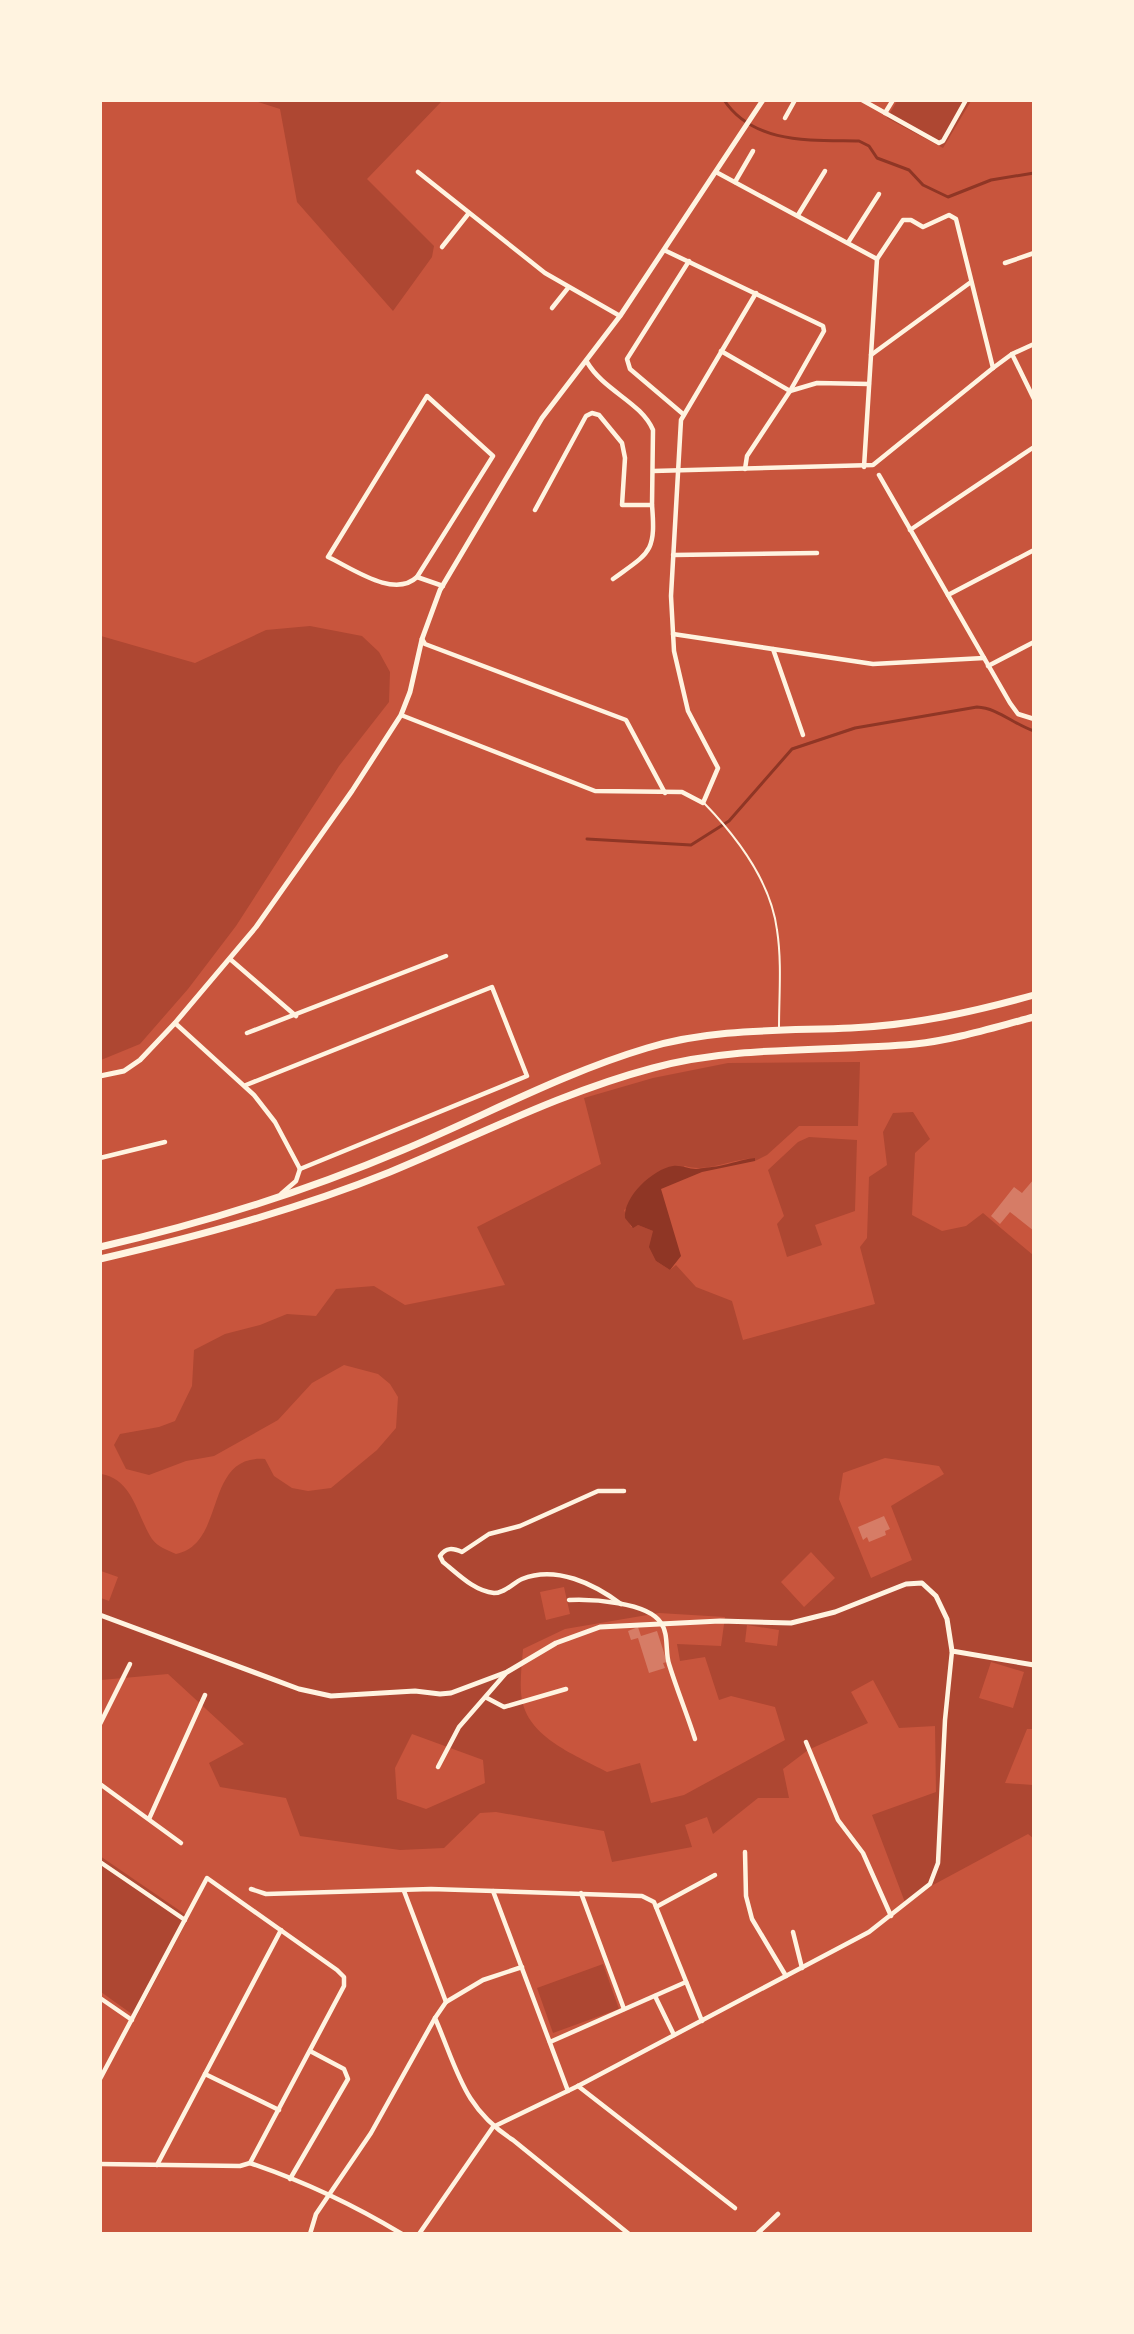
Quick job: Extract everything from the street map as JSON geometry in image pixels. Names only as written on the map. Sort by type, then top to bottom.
[{"type":"main road","points":[[100,1247],[177,1230],[302,1192],[591,1068],[647,1048],[692,1036],[918,1023],[1034,995]]},
{"type":"main road","points":[[100,1259],[201,1236],[302,1205],[388,1172],[594,1085],[693,1057],[918,1044],[1034,1017]]},
{"type":"street","points":[[784,118],[795,100]]},
{"type":"street","points":[[862,100],[941,142],[966,100]]},
{"type":"street","points":[[885,113],[893,100]]},
{"type":"street","points":[[100,1077],[124,1071],[140,1060],[230,959],[290,879],[401,715],[410,692],[422,639],[442,586],[542,418],[620,316],[762,101]]},
{"type":"street","points":[[735,182],[753,151]]},
{"type":"street","points":[[418,171],[545,273],[620,316]]},
{"type":"street","points":[[798,215],[825,171]]},
{"type":"street","points":[[716,172],[849,241],[878,259]]},
{"type":"street","points":[[849,241],[879,194]]},
{"type":"street","points":[[442,247],[469,213]]},
{"type":"street","points":[[864,467],[878,259],[903,220],[911,220],[923,227],[949,215],[953,216],[993,368]]},
{"type":"street","points":[[664,250],[823,326],[824,330],[790,390],[747,456],[746,469]]},
{"type":"street","points":[[1005,263],[1034,253]]},
{"type":"street","points":[[683,414],[630,369],[627,359],[689,261]]},
{"type":"street","points":[[871,355],[972,282]]},
{"type":"street","points":[[552,308],[568,288]]},
{"type":"street","points":[[401,715],[595,791],[688,793],[704,803],[717,768],[686,703],[673,634],[673,555],[677,470],[683,414],[756,293]]},
{"type":"street","points":[[653,471],[873,465],[993,368],[1012,354],[1034,344]]},
{"type":"street","points":[[721,351],[790,390],[817,383],[868,384]]},
{"type":"street","points":[[1012,354],[1034,399]]},
{"type":"street","points":[[587,362],[596,377],[648,419],[653,430],[654,532],[651,546],[644,557],[613,579]]},
{"type":"street","points":[[427,396],[493,456],[417,577],[410,585],[394,586],[328,557],[427,396]]},
{"type":"street","points":[[535,510],[586,416],[592,413],[599,415],[622,443],[625,458],[622,505],[652,505]]},
{"type":"street","points":[[910,530],[1034,447]]},
{"type":"street","points":[[879,475],[1010,703],[1018,714],[1034,719]]},
{"type":"street","points":[[948,595],[1034,550]]},
{"type":"street","points":[[673,555],[817,553]]},
{"type":"street","points":[[417,577],[442,586]]},
{"type":"street","points":[[673,634],[859,662],[984,658]]},
{"type":"street","points":[[422,639],[425,645],[626,720],[665,793]]},
{"type":"street","points":[[988,666],[1034,642]]},
{"type":"street","points":[[773,650],[803,735]]},
{"type":"street","points":[[248,1033],[446,956]]},
{"type":"street","points":[[230,959],[296,1016]]},
{"type":"street","points":[[246,1084],[492,987],[527,1077],[300,1169]]},
{"type":"street","points":[[175,1023],[246,1084],[275,1122],[300,1169],[296,1181],[287,1190],[268,1202]]},
{"type":"street","points":[[100,1158],[165,1142]]},
{"type":"street","points":[[621,1604],[600,1588],[572,1578],[543,1575],[522,1579],[506,1590],[495,1593],[477,1588],[443,1562],[440,1556],[443,1551],[453,1548],[462,1552],[489,1534],[520,1526],[598,1491],[624,1491]]},
{"type":"street","points":[[100,1615],[299,1689],[331,1696],[416,1691],[440,1694],[464,1689],[507,1672],[583,1631],[600,1627],[720,1621],[781,1624],[835,1612],[906,1584],[921,1583],[929,1588],[942,1606],[947,1619],[952,1651],[936,1874],[930,1884],[869,1932],[578,2086],[493,2127],[419,2234]]},
{"type":"street","points":[[569,1600],[592,1599],[621,1604],[651,1614],[662,1623],[669,1664],[694,1739]]},
{"type":"street","points":[[952,1651],[1034,1665]]},
{"type":"street","points":[[100,1724],[130,1664]]},
{"type":"street","points":[[438,1767],[459,1727],[487,1698],[507,1672]]},
{"type":"street","points":[[487,1698],[504,1707],[566,1689]]},
{"type":"street","points":[[148,1819],[205,1695]]},
{"type":"street","points":[[806,1742],[838,1820],[863,1853],[891,1916]]},
{"type":"street","points":[[100,1784],[182,1843]]},
{"type":"street","points":[[745,1852],[746,1896],[752,1919],[786,1976]]},
{"type":"street","points":[[100,1862],[185,1920]]},
{"type":"street","points":[[656,1907],[716,1875]]},
{"type":"street","points":[[100,2079],[207,1878],[344,1977],[344,1986],[250,2163]]},
{"type":"street","points":[[251,1889],[266,1894],[431,1889],[642,1896],[656,1907],[702,2021]]},
{"type":"street","points":[[404,1891],[446,2002]]},
{"type":"street","points":[[493,1891],[568,2091]]},
{"type":"street","points":[[581,1893],[624,2009]]},
{"type":"street","points":[[158,2165],[281,1930]]},
{"type":"street","points":[[793,1932],[802,1968]]},
{"type":"street","points":[[310,2234],[312,2222],[329,2193],[371,2133],[446,2002],[483,1980],[522,1967]]},
{"type":"street","points":[[550,2042],[686,1982]]},
{"type":"street","points":[[655,1996],[674,2035]]},
{"type":"street","points":[[100,1998],[132,2020]]},
{"type":"street","points":[[435,2018],[469,2098],[493,2127],[513,2140],[627,2233]]},
{"type":"street","points":[[290,2179],[348,2079],[344,2069],[310,2051]]},
{"type":"street","points":[[205,2074],[279,2110]]},
{"type":"street","points":[[578,2086],[735,2208]]},
{"type":"street","points":[[100,2164],[240,2166],[250,2163],[329,2193],[373,2215],[402,2234]]},
{"type":"street","points":[[757,2234],[778,2214]]},
{"type":"lane","points":[[704,803],[730,832],[753,866],[775,918],[778,931],[779,1031]]},
{"type":"shaded area","points":[[255,101],[450,101],[441,102],[367,179],[434,246],[432,257],[393,311],[297,202],[280,109]]},
{"type":"shaded area","points":[[897,101],[971,101],[943,148],[887,118]]},
{"type":"shaded area","points":[[310,626],[362,636],[379,652],[390,672],[389,702],[339,766],[236,926],[188,989],[140,1044],[101,1060],[101,636],[195,663],[266,630]]},
{"type":"shaded area","points":[[860,1062],[858,1126],[799,1126],[767,1155],[755,1161],[755,1158],[746,1159],[702,1168],[685,1166],[624,1210],[631,1227],[638,1225],[653,1231],[656,1261],[670,1270],[676,1265],[696,1287],[732,1301],[743,1340],[875,1304],[860,1247],[867,1238],[869,1177],[887,1165],[883,1132],[893,1113],[913,1112],[930,1139],[915,1153],[912,1215],[942,1231],[966,1226],[983,1213],[1033,1255],[1033,1729],[1027,1729],[1005,1783],[1033,1785],[1033,1838],[1028,1834],[933,1885],[906,1905],[872,1815],[936,1792],[935,1726],[899,1728],[873,1680],[851,1692],[868,1723],[808,1750],[783,1769],[789,1798],[758,1798],[713,1834],[707,1817],[685,1825],[692,1847],[612,1862],[604,1831],[496,1812],[480,1813],[444,1848],[400,1850],[300,1836],[286,1798],[220,1787],[209,1763],[244,1744],[168,1674],[101,1680],[101,1598],[109,1601],[118,1577],[101,1571],[101,1474],[112,1477],[120,1483],[133,1500],[152,1539],[176,1554],[192,1547],[203,1534],[223,1484],[232,1470],[245,1461],[265,1459],[274,1476],[292,1488],[308,1491],[331,1488],[377,1450],[396,1428],[398,1397],[390,1384],[378,1374],[344,1365],[312,1383],[278,1420],[214,1456],[186,1461],[149,1475],[126,1469],[114,1445],[120,1434],[159,1427],[175,1421],[192,1386],[194,1350],[225,1334],[260,1325],[287,1314],[316,1316],[336,1289],[374,1286],[405,1305],[505,1285],[477,1227],[601,1164],[584,1098],[653,1078],[728,1063]],"holes":[[[885,1458],[939,1466],[944,1474],[891,1506],[912,1560],[871,1578],[839,1499],[843,1473]],[[811,1552],[835,1578],[804,1607],[781,1582]],[[564,1587],[570,1614],[546,1620],[540,1592]],[[659,1613],[725,1617],[721,1646],[677,1644],[680,1661],[705,1657],[719,1700],[731,1696],[775,1707],[785,1740],[684,1795],[651,1803],[640,1763],[607,1772],[552,1742],[540,1732],[524,1707],[521,1692],[523,1649],[565,1629]],[[747,1625],[779,1630],[777,1646],[745,1642]],[[991,1662],[1024,1672],[1013,1708],[979,1698]],[[412,1734],[483,1760],[485,1783],[426,1809],[397,1799],[395,1768]]]},
{"type":"shaded area","points":[[809,1137],[857,1140],[855,1211],[815,1225],[822,1245],[787,1257],[777,1224],[784,1216],[768,1170],[798,1142]]},
{"type":"shaded area","points":[[755,1158],[755,1161],[702,1172],[661,1189],[681,1256],[670,1270],[656,1261],[649,1247],[653,1231],[638,1225],[633,1228],[625,1218],[629,1201],[634,1193],[648,1178],[665,1168],[676,1166],[696,1169]]},
{"type":"shaded area","points":[[100,1856],[189,1917],[136,2017],[101,1992]]},
{"type":"shaded area","points":[[603,1964],[619,2009],[553,2033],[537,1988]]},
{"type":"building","points":[[1034,1179],[1034,1231],[1010,1212],[1000,1224],[991,1216],[1014,1187],[1022,1193]]},
{"type":"building","points":[[884,1516],[890,1529],[885,1531],[886,1535],[869,1542],[867,1537],[863,1540],[858,1527]]},
{"type":"building","points":[[638,1627],[641,1636],[657,1631],[667,1662],[663,1663],[665,1668],[649,1673],[638,1638],[631,1640],[628,1631]]},
{"type":"waterway","points":[[724,100],[736,115],[768,132],[804,139],[859,141],[869,146],[877,158],[909,170],[923,185],[948,197],[991,180],[1034,173]]},
{"type":"waterway","points":[[587,839],[691,845],[729,821],[792,749],[855,728],[977,707],[992,710],[1034,731]]}]
